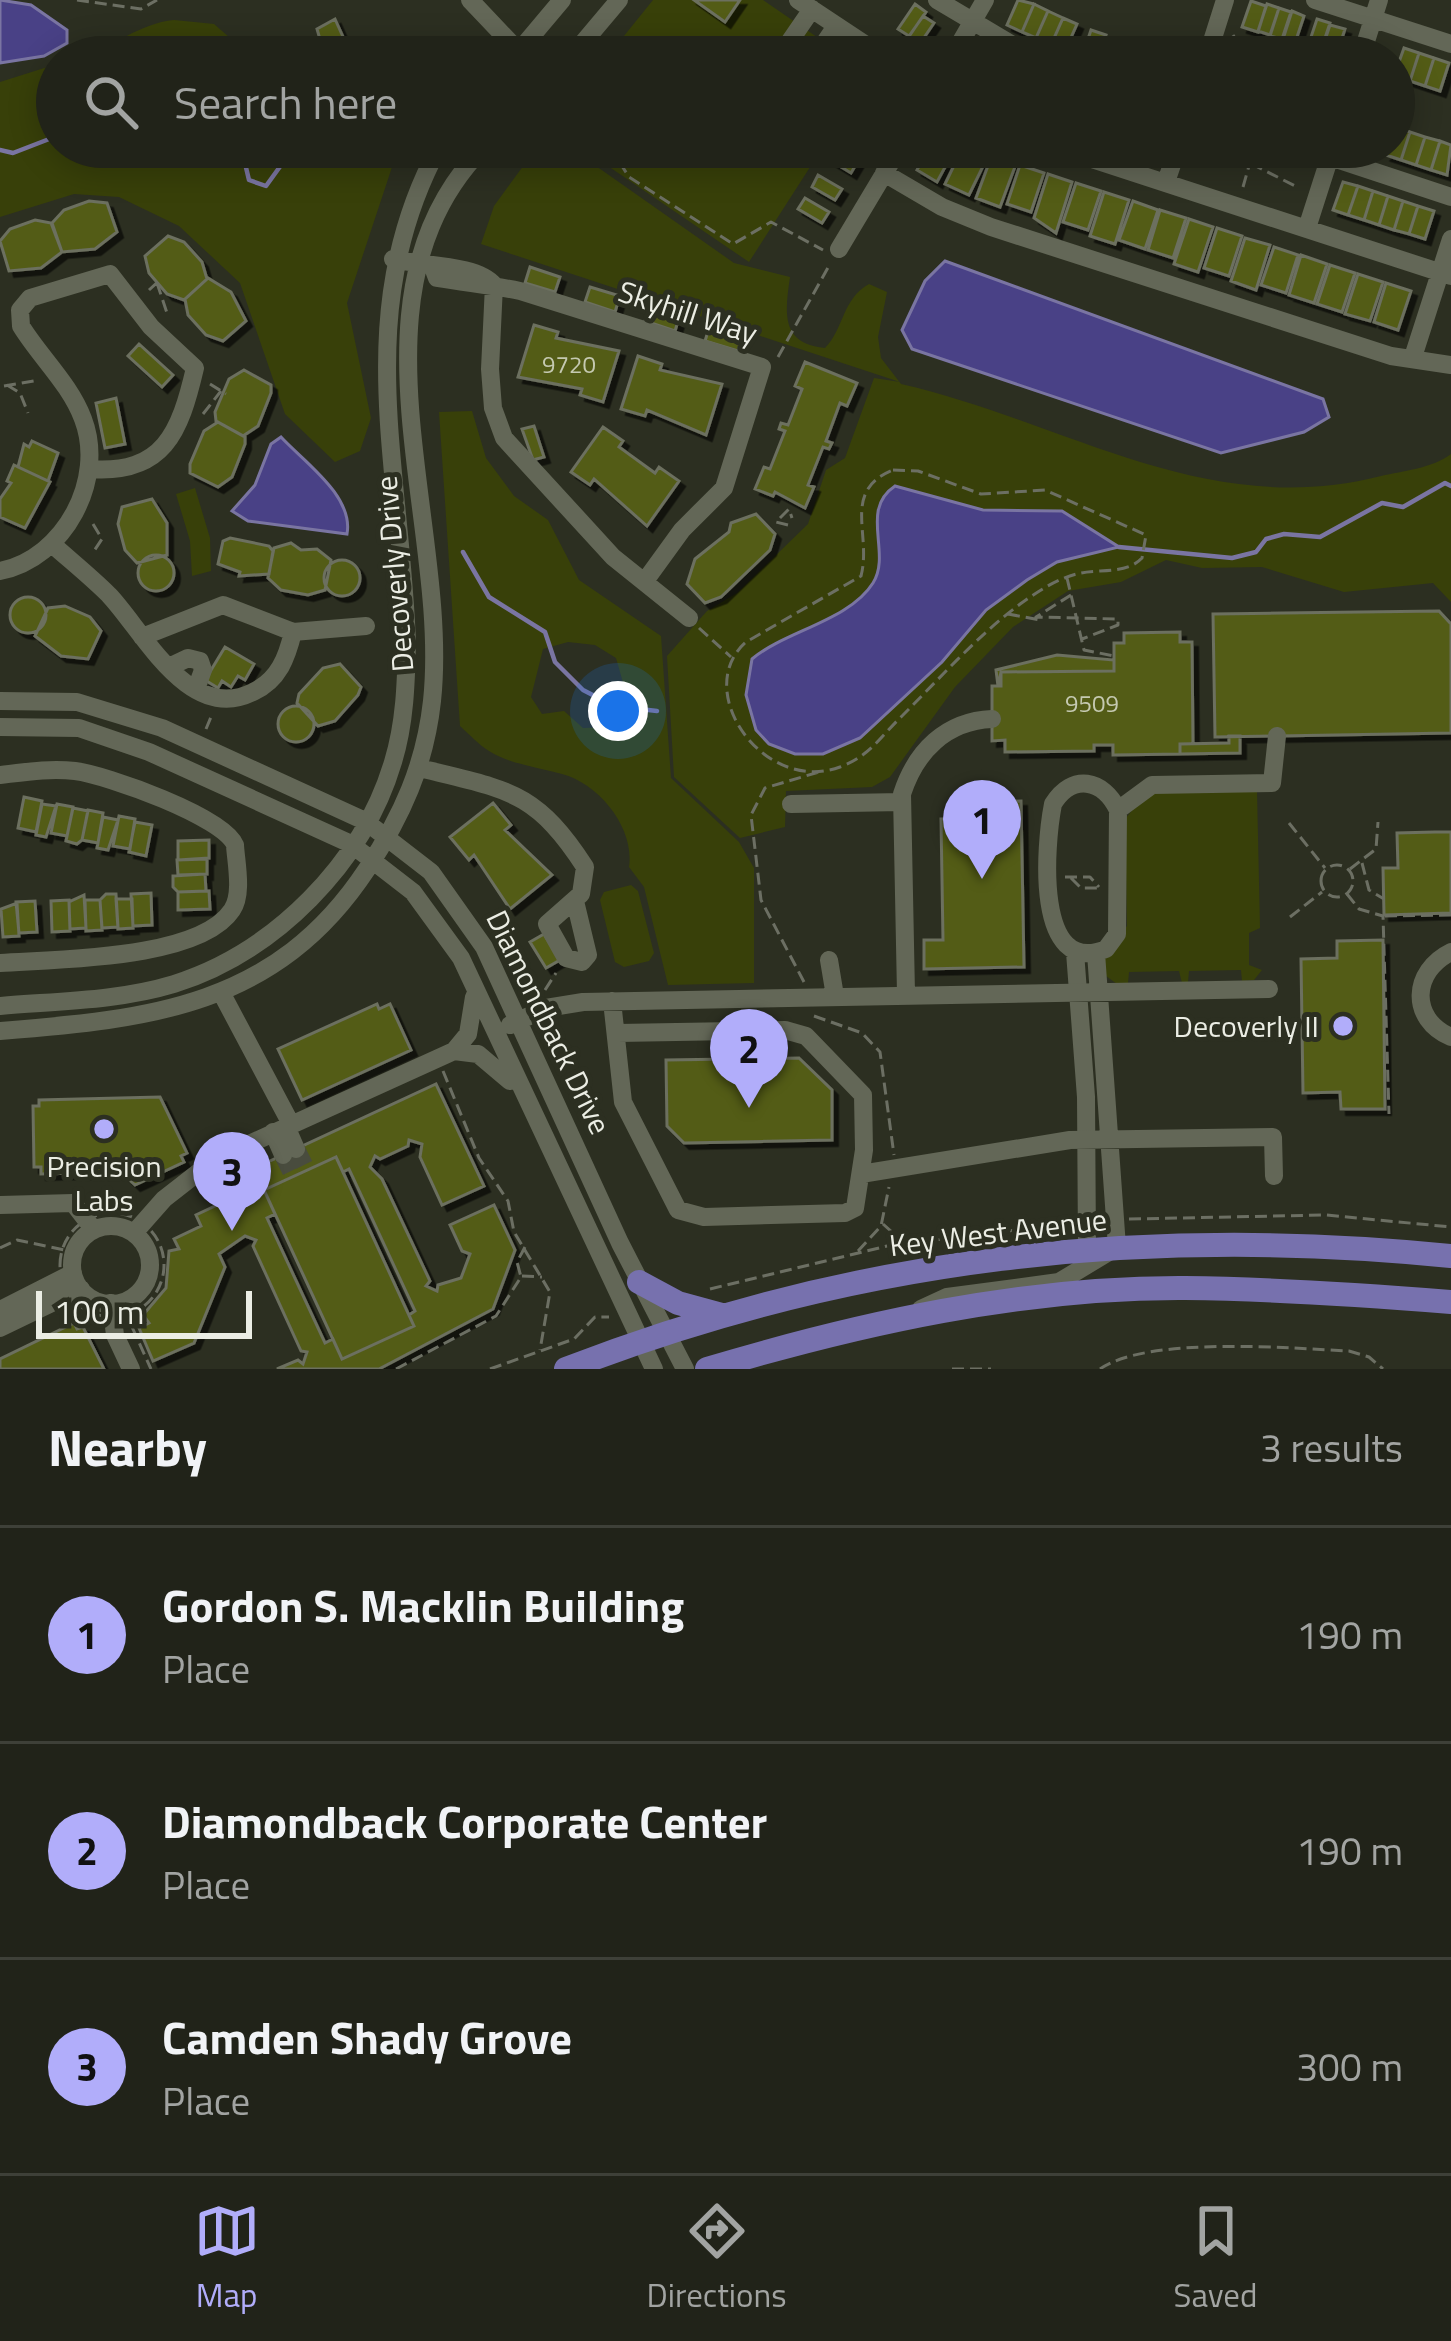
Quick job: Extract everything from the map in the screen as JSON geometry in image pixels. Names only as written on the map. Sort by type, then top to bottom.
[{"type":"main road","name":"Key West Avenue","points":[[566,1369],[664,1332],[916,1268],[1117,1246],[1203,1242],[1451,1256]]},
{"type":"main road","points":[[639,1282],[678,1303],[724,1316]]},
{"type":"main road","points":[[706,1369],[900,1318],[1083,1294],[1183,1288],[1451,1302]]},
{"type":"street","points":[[470,0],[502,36]]},
{"type":"street","points":[[534,36],[562,0]]},
{"type":"street","points":[[589,36],[619,0]]},
{"type":"street","points":[[937,0],[995,36]]},
{"type":"street","points":[[964,36],[985,0]]},
{"type":"street","points":[[1214,36],[1225,0]]},
{"type":"street","points":[[1315,0],[1376,9],[1451,44]]},
{"type":"street","points":[[789,36],[805,4],[851,36]]},
{"type":"street","points":[[829,36],[836,26]]},
{"type":"street","name":"Decoverly Drive","points":[[0,1006],[123,996],[211,971],[307,903],[333,876],[364,821],[395,758],[406,697],[405,587],[386,307],[393,259],[428,168]]},
{"type":"street","name":"Decoverly Drive","points":[[0,1031],[127,1021],[222,994],[324,922],[387,837],[420,768],[433,700],[409,376],[427,268],[447,191],[466,168]]},
{"type":"street","points":[[839,249],[887,168]]},
{"type":"street","points":[[1122,168],[1446,274]]},
{"type":"street","points":[[1166,182],[1171,168]]},
{"type":"street","points":[[1307,228],[1326,168]]},
{"type":"street","points":[[1375,168],[1451,196]]},
{"type":"street","points":[[884,173],[942,207],[992,227],[1391,356],[1451,365]]},
{"type":"street","points":[[1413,357],[1446,274],[1451,238]]},
{"type":"street","name":"Skyhill Way","points":[[393,259],[488,277],[494,286],[764,370],[724,488],[682,530],[645,581]]},
{"type":"street","points":[[0,571],[52,544],[76,512],[89,469],[89,444],[77,405],[21,326],[20,310],[30,298],[110,274],[151,327],[192,361],[194,371],[176,431],[162,450],[128,469],[89,469]]},
{"type":"street","points":[[494,286],[490,369],[493,409],[504,439],[566,500],[596,540],[689,618]]},
{"type":"street","points":[[52,544],[109,595],[169,667],[196,689],[225,698],[256,691],[280,669],[293,632]]},
{"type":"street","points":[[405,587],[427,584]]},
{"type":"street","points":[[142,637],[223,605],[293,632],[365,626]]},
{"type":"street","name":"Diamondback Drive","points":[[0,701],[77,702],[119,712],[364,821],[431,872],[462,910],[519,1020],[639,1282],[685,1369]]},
{"type":"street","points":[[906,994],[902,802],[915,766],[947,729],[967,720],[992,719]]},
{"type":"street","name":"Diamondback Drive","points":[[0,728],[61,726],[112,737],[351,844],[374,859],[440,922],[653,1369]]},
{"type":"street","points":[[1118,810],[1152,785],[1272,783],[1272,742]]},
{"type":"street","points":[[420,768],[529,799],[585,867],[585,885],[575,901],[547,924],[568,960],[582,962],[588,955],[575,901]]},
{"type":"street","points":[[0,775],[50,770],[97,775],[217,826],[235,845],[237,896],[233,909],[214,924],[156,948],[104,958],[0,963]]},
{"type":"street","points":[[1089,783],[1106,791],[1118,810],[1120,922],[1112,942],[1085,952],[1054,933],[1060,877],[1052,812],[1059,795],[1089,783]]},
{"type":"street","points":[[794,799],[902,802]]},
{"type":"street","points":[[1085,952],[1087,1249]]},
{"type":"street","points":[[1451,952],[1427,970],[1420,1001],[1432,1026],[1451,1037]]},
{"type":"street","points":[[830,960],[835,996]]},
{"type":"street","points":[[139,1228],[189,1177],[283,1128],[445,1055],[474,1018],[474,986]]},
{"type":"street","points":[[495,1033],[546,1008],[612,1001],[1269,988]]},
{"type":"street","points":[[900,1318],[947,1297],[1059,1282],[1117,1246],[1111,1139],[1086,992]]},
{"type":"street","points":[[222,994],[290,1152]]},
{"type":"street","points":[[612,1001],[622,1102],[657,1178],[685,1214],[844,1213],[859,1201],[863,1095],[806,1036],[784,1030],[618,1033]]},
{"type":"street","points":[[445,1055],[495,1063],[525,1101]]},
{"type":"street","points":[[861,1174],[1086,1139],[1273,1137],[1274,1176]]},
{"type":"street","points":[[0,1205],[68,1203],[91,1224],[139,1228]]},
{"type":"street","points":[[71,1284],[68,1251],[91,1224]]},
{"type":"street","points":[[118,1312],[149,1275],[148,1250],[139,1228]]},
{"type":"street","points":[[71,1284],[118,1312],[131,1369]]},
{"type":"street","points":[[0,1310],[71,1284]]},
{"type":"street","points":[[0,1328],[71,1284]]},
{"type":"path","points":[[77,0],[141,9],[157,0]]},
{"type":"path","points":[[625,168],[635,182],[733,244],[771,222],[835,256],[778,357]]},
{"type":"path","points":[[1243,187],[1249,168]]},
{"type":"path","points":[[1260,168],[1297,187]]},
{"type":"path","points":[[149,290],[159,282],[166,313]]},
{"type":"path","points":[[28,412],[20,393],[6,386],[34,381]]},
{"type":"path","points":[[203,414],[223,392],[210,384]]},
{"type":"path","points":[[787,987],[806,986],[760,900],[751,815],[758,795],[791,778],[832,770],[876,748],[1007,614],[1067,578],[1129,567],[1142,558],[1146,535],[1045,490],[981,494],[918,471],[893,470],[866,488],[860,505],[865,561],[861,576],[746,642],[731,657],[727,682],[734,713],[761,756],[795,770],[832,770]]},
{"type":"path","points":[[788,525],[776,522],[789,509],[792,518]]},
{"type":"path","points":[[93,524],[102,539],[94,551]]},
{"type":"path","points":[[1067,578],[1084,650],[1114,656]]},
{"type":"path","points":[[1041,620],[1038,611],[1071,595]]},
{"type":"path","points":[[1007,614],[1041,620],[1118,619],[1115,626],[1082,639]]},
{"type":"path","points":[[689,618],[731,657]]},
{"type":"path","points":[[206,729],[211,717]]},
{"type":"path","points":[[791,778],[794,799]]},
{"type":"path","points":[[1349,870],[1376,849],[1378,822]]},
{"type":"path","points":[[1289,823],[1326,869]]},
{"type":"path","points":[[1360,862],[1369,890],[1384,899]]},
{"type":"path","points":[[1339,865],[1349,870],[1353,885],[1347,894],[1332,897],[1323,891],[1320,881],[1326,869],[1339,865]]},
{"type":"path","points":[[1290,917],[1323,891]]},
{"type":"path","points":[[1347,894],[1359,909],[1383,916],[1451,915]]},
{"type":"path","points":[[1383,916],[1389,1114]]},
{"type":"path","points":[[553,992],[539,995],[568,960]]},
{"type":"path","points":[[445,1055],[479,1158],[508,1201],[514,1232],[545,1279],[552,1303],[540,1352]]},
{"type":"path","points":[[115,1213],[160,1244],[163,1278],[152,1299],[118,1312],[87,1311],[71,1284],[68,1251],[91,1224],[115,1213]]},
{"type":"path","points":[[882,1223],[889,1234],[908,1243]]},
{"type":"path","points":[[0,1248],[17,1240],[68,1251]]},
{"type":"path","points":[[396,1369],[496,1316],[521,1276],[518,1258],[526,1245]]},
{"type":"path","points":[[521,1276],[545,1279]]},
{"type":"path","points":[[118,1312],[151,1369]]},
{"type":"path","points":[[490,1369],[574,1339],[599,1318]]},
{"type":"path","points":[[1100,1369],[1125,1356],[1209,1350],[1349,1352],[1383,1369]]},
{"type":"path","points":[[952,1369],[991,1369]]},
{"type":"green space","points":[[653,0],[763,0],[815,36],[624,36]]},
{"type":"green space","points":[[174,20],[214,24],[228,36],[129,36]]},
{"type":"green space","points":[[36,71],[36,168],[392,168],[347,303],[371,418],[360,451],[335,462],[285,414],[240,283],[179,226],[119,197],[74,194],[0,217],[0,82]]},
{"type":"green space","points":[[522,168],[599,168],[734,263],[790,277],[789,324],[810,345],[825,348],[853,298],[869,284],[887,292],[878,337],[881,358],[899,382],[481,244],[494,206]]},
{"type":"green space","points":[[611,168],[809,168],[749,262]]},
{"type":"green space","points":[[874,378],[899,382],[1137,461],[1255,486],[1317,487],[1417,468],[1451,454],[1451,602],[1433,583],[1344,592],[1262,567],[1202,568],[1166,560],[1121,582],[1068,591],[1013,627],[955,687],[890,777],[872,787],[786,791],[785,827],[740,838],[674,777],[667,656],[707,611],[737,593],[808,524],[826,470],[845,458]]},
{"type":"green space","points":[[472,411],[486,458],[514,496],[548,520],[579,580],[661,636],[671,778],[739,842],[754,868],[754,983],[668,985],[644,887],[629,867],[626,838],[612,810],[576,779],[498,756],[460,726],[439,412]],"holes":[[[568,642],[595,645],[616,658],[630,707],[611,727],[583,728],[564,711],[542,714],[531,697],[543,649]]]},
{"type":"green space","points":[[195,488],[210,538],[211,571],[192,576],[190,541],[176,494]]},
{"type":"green space","points":[[1148,791],[1257,791],[1260,928],[1249,933],[1249,965],[1262,970],[1254,980],[1242,981],[1241,970],[1189,971],[1188,982],[1182,983],[1179,971],[1129,972],[1128,983],[1117,984],[1106,976],[1104,960],[1127,926],[1125,819]]},
{"type":"green space","points":[[631,885],[638,891],[654,953],[649,961],[624,967],[615,962],[600,900],[604,892]]},
{"type":"shaded area","points":[[0,0],[31,5],[67,30],[67,36],[36,36],[36,57],[0,63]]},
{"type":"shaded area","points":[[945,261],[1323,399],[1329,417],[1304,432],[1221,453],[912,349],[902,330],[925,281]]},
{"type":"shaded area","points":[[281,437],[335,493],[343,506],[347,534],[248,521],[232,511],[255,485],[271,444]]},
{"type":"shaded area","points":[[895,486],[983,510],[1062,511],[1119,547],[1057,562],[986,610],[942,662],[860,738],[823,754],[795,754],[769,744],[756,730],[746,695],[752,659],[849,607],[873,583],[879,559],[879,507]]},
{"type":"building","points":[[694,0],[740,0],[725,22]]},
{"type":"building","points":[[1018,0],[1034,4],[1022,32],[1007,25]]},
{"type":"building","points":[[1251,1],[1266,6],[1258,32],[1242,27]]},
{"type":"building","points":[[915,4],[926,12],[909,36],[898,29]]},
{"type":"building","points":[[1034,4],[1048,11],[1037,36],[1022,32]]},
{"type":"building","points":[[1267,4],[1279,8],[1270,35],[1258,31]]},
{"type":"building","points":[[1279,8],[1291,12],[1283,36],[1270,36]]},
{"type":"building","points":[[1048,11],[1063,18],[1055,36],[1037,36]]},
{"type":"building","points":[[1292,11],[1304,16],[1297,36],[1284,36]]},
{"type":"building","points":[[923,16],[934,23],[925,36],[909,36]]},
{"type":"building","points":[[1063,18],[1077,24],[1072,36],[1055,36]]},
{"type":"building","points":[[335,19],[343,36],[319,36],[317,29]]},
{"type":"building","points":[[1317,19],[1330,23],[1326,36],[1311,36]]},
{"type":"building","points":[[1330,25],[1345,29],[1343,36],[1326,36]]},
{"type":"building","points":[[1419,53],[1434,58],[1425,86],[1415,83]]},
{"type":"building","points":[[1434,58],[1449,63],[1440,91],[1425,86]]},
{"type":"building","points":[[1415,134],[1425,137],[1415,165]]},
{"type":"building","points":[[1425,137],[1440,141],[1431,170],[1416,165]]},
{"type":"building","points":[[1440,141],[1451,145],[1447,175],[1431,170]]},
{"type":"building","points":[[918,168],[945,168],[937,182]]},
{"type":"building","points":[[953,168],[982,168],[969,195],[945,184]]},
{"type":"building","points":[[987,168],[1015,168],[1000,207],[976,198]]},
{"type":"building","points":[[1019,168],[1044,173],[1031,212],[1007,204]]},
{"type":"building","points":[[1048,174],[1072,182],[1056,233],[1034,218]]},
{"type":"building","points":[[818,175],[842,189],[835,200],[812,187]]},
{"type":"building","points":[[1343,182],[1358,186],[1348,215],[1333,210]]},
{"type":"building","points":[[1076,183],[1101,191],[1088,230],[1063,222]]},
{"type":"building","points":[[1358,186],[1373,191],[1364,220],[1348,215]]},
{"type":"building","points":[[1373,191],[1388,196],[1379,225],[1364,220]]},
{"type":"building","points":[[1104,192],[1129,200],[1115,244],[1090,236]]},
{"type":"building","points":[[1388,196],[1403,201],[1394,230],[1379,225]]},
{"type":"building","points":[[805,198],[829,212],[822,223],[798,209]]},
{"type":"building","points":[[89,201],[107,203],[117,232],[95,249],[62,252],[52,223],[64,210]]},
{"type":"building","points":[[1133,201],[1158,210],[1145,249],[1119,240]]},
{"type":"building","points":[[1403,201],[1418,206],[1409,234],[1394,230]]},
{"type":"building","points":[[1418,206],[1434,211],[1425,239],[1409,234]]},
{"type":"building","points":[[1160,210],[1186,218],[1173,258],[1148,250]]},
{"type":"building","points":[[1189,219],[1213,227],[1198,272],[1174,264]]},
{"type":"building","points":[[35,220],[51,223],[62,252],[41,268],[9,271],[0,241],[10,229]]},
{"type":"building","points":[[1217,228],[1242,236],[1229,276],[1204,268]]},
{"type":"building","points":[[168,236],[184,242],[202,262],[207,279],[184,300],[167,294],[149,273],[145,256]]},
{"type":"building","points":[[1245,238],[1270,245],[1256,290],[1231,281]]},
{"type":"building","points":[[1274,247],[1298,255],[1286,293],[1261,285]]},
{"type":"building","points":[[1301,255],[1327,264],[1314,303],[1289,295]]},
{"type":"building","points":[[1330,265],[1355,273],[1342,312],[1317,304]]},
{"type":"building","points":[[530,267],[560,277],[555,292],[525,283]]},
{"type":"building","points":[[1358,274],[1383,282],[1370,321],[1345,314]]},
{"type":"building","points":[[208,278],[231,292],[246,321],[223,341],[206,335],[188,315],[185,299]]},
{"type":"building","points":[[1386,283],[1411,291],[1398,330],[1374,322]]},
{"type":"building","points":[[590,287],[620,296],[615,312],[585,302]]},
{"type":"building","points":[[650,306],[680,315],[675,331],[645,321]]},
{"type":"building","points":[[534,325],[558,332],[556,338],[619,351],[603,402],[580,395],[582,389],[518,377]]},
{"type":"building","points":[[710,325],[743,335],[738,351],[705,341]]},
{"type":"building","points":[[139,344],[173,375],[162,387],[128,356]]},
{"type":"building","points":[[638,356],[662,364],[660,370],[722,384],[706,435],[647,410],[645,416],[621,409]]},
{"type":"building","points":[[805,362],[857,383],[847,406],[840,403],[826,441],[832,443],[829,449],[823,447],[808,485],[814,487],[805,508],[775,492],[773,496],[755,489],[764,467],[770,469],[785,431],[779,429],[781,423],[788,425],[802,389],[795,386]]},
{"type":"building","points":[[244,370],[271,385],[271,393],[258,426],[243,436],[216,421],[215,412],[229,379]]},
{"type":"building","points":[[116,398],[125,444],[105,448],[96,403]]},
{"type":"building","points":[[218,422],[245,437],[245,444],[232,477],[218,487],[190,473],[190,464],[204,431]]},
{"type":"building","points":[[534,426],[544,457],[533,460],[522,429]]},
{"type":"building","points":[[603,427],[623,441],[619,447],[655,473],[659,467],[679,481],[647,526],[594,479],[590,485],[571,472]]},
{"type":"building","points":[[32,441],[58,453],[48,481],[18,467],[24,444],[29,447]]},
{"type":"building","points":[[14,465],[50,482],[25,528],[0,517],[0,499],[11,483],[7,481]]},
{"type":"building","points":[[152,499],[167,523],[167,555],[137,563],[125,550],[118,524],[122,507]]},
{"type":"building","points":[[756,514],[775,534],[770,550],[721,597],[705,603],[687,584],[695,559],[729,532],[731,523]]},
{"type":"building","points":[[230,538],[269,546],[273,551],[269,574],[239,576],[240,572],[218,564],[223,541]]},
{"type":"building","points":[[291,543],[301,550],[317,549],[331,560],[325,590],[308,595],[281,590],[268,578],[274,548]]},
{"type":"building","points":[[156,555],[169,560],[174,573],[169,586],[156,591],[143,586],[138,573],[143,560]]},
{"type":"building","points":[[342,560],[355,565],[360,578],[355,591],[342,596],[329,591],[324,578],[329,565]]},
{"type":"building","points":[[28,597],[41,602],[46,615],[41,628],[28,633],[15,628],[10,615],[15,602]]},
{"type":"building","points":[[65,606],[90,617],[101,631],[88,659],[61,656],[35,636],[48,608]]},
{"type":"building","points":[[1439,611],[1451,624],[1451,733],[1215,737],[1213,614]]},
{"type":"building","points":[[1180,632],[1180,642],[1192,642],[1193,744],[1180,744],[1180,754],[1113,755],[1113,745],[1094,745],[1094,751],[1005,752],[1005,740],[992,741],[992,686],[1001,686],[1001,672],[1114,671],[1114,643],[1124,643],[1124,633]]},
{"type":"building","points":[[225,647],[254,664],[245,680],[238,676],[231,687],[222,681],[218,688],[205,680]]},
{"type":"building","points":[[1057,655],[1114,660],[1114,671],[1001,672],[998,686],[996,670]]},
{"type":"building","points":[[340,664],[361,687],[335,721],[318,726],[297,703],[299,694],[323,668]]},
{"type":"building","points":[[296,706],[309,711],[314,724],[309,737],[296,742],[283,737],[278,724],[283,711]]},
{"type":"building","points":[[1229,736],[1240,736],[1240,753],[1180,754],[1180,744],[1229,743]]},
{"type":"building","points":[[24,797],[42,801],[36,832],[18,828]]},
{"type":"building","points":[[1021,801],[1024,967],[924,969],[924,940],[943,940],[941,819],[977,818],[976,802]]},
{"type":"building","points":[[493,803],[511,825],[505,830],[552,875],[510,909],[474,855],[469,860],[450,837]]},
{"type":"building","points":[[42,804],[56,806],[46,837],[36,835]]},
{"type":"building","points":[[57,804],[73,807],[67,836],[51,833]]},
{"type":"building","points":[[73,808],[88,811],[77,844],[66,841]]},
{"type":"building","points":[[88,810],[103,813],[98,843],[82,840]]},
{"type":"building","points":[[119,816],[135,819],[130,849],[113,846]]},
{"type":"building","points":[[103,817],[118,820],[108,850],[97,848]]},
{"type":"building","points":[[135,822],[152,825],[146,856],[129,852]]},
{"type":"building","points":[[1451,832],[1451,913],[1384,915],[1383,868],[1398,868],[1397,833]]},
{"type":"building","points":[[209,840],[209,858],[178,860],[178,841]]},
{"type":"building","points":[[207,859],[207,874],[178,875],[177,860]]},
{"type":"building","points":[[205,874],[206,891],[178,892],[173,887],[173,876]]},
{"type":"building","points":[[209,891],[210,909],[178,910],[178,892]]},
{"type":"building","points":[[151,893],[152,925],[133,926],[131,894]]},
{"type":"building","points":[[116,894],[118,927],[102,928],[100,900]]},
{"type":"building","points":[[84,895],[86,928],[70,929],[69,902]]},
{"type":"building","points":[[116,899],[132,899],[133,928],[118,929]]},
{"type":"building","points":[[69,900],[70,931],[52,932],[51,901]]},
{"type":"building","points":[[85,900],[100,900],[102,930],[86,931]]},
{"type":"building","points":[[35,901],[37,932],[19,933],[16,902]]},
{"type":"building","points":[[17,903],[19,936],[3,937],[1,909]]},
{"type":"building","points":[[544,934],[560,960],[546,968],[530,942]]},
{"type":"building","name":"Decoverly II","points":[[1383,940],[1385,1109],[1341,1109],[1340,1092],[1303,1093],[1301,959],[1337,958],[1337,941]]},
{"type":"building","points":[[377,1004],[379,1009],[390,1004],[411,1050],[302,1100],[278,1049]]},
{"type":"building","points":[[799,1058],[832,1090],[832,1140],[684,1143],[667,1126],[666,1060]]},
{"type":"building","points":[[436,1084],[484,1186],[442,1205],[420,1157],[422,1144],[409,1140],[408,1146],[380,1159],[375,1156],[370,1167],[382,1179],[430,1281],[426,1286],[437,1291],[438,1285],[461,1278],[470,1254],[462,1251],[450,1225],[494,1205],[515,1250],[493,1309],[379,1369],[277,1369],[298,1360],[303,1364],[307,1352],[301,1351],[253,1246],[256,1240],[245,1236],[219,1254],[225,1267],[194,1343],[153,1361],[139,1328],[149,1323],[143,1315],[166,1288],[169,1251],[179,1249],[174,1239],[201,1226],[196,1215],[253,1188],[246,1172]],"holes":[[[336,1157],[343,1172],[349,1169],[415,1311],[409,1315],[414,1326],[342,1359],[333,1339],[325,1343],[267,1218],[275,1214],[264,1190]]]},
{"type":"building","name":"Precision Labs","points":[[160,1097],[187,1153],[181,1156],[184,1162],[135,1185],[121,1172],[41,1174],[41,1167],[34,1167],[33,1106],[39,1106],[39,1100]]},
{"type":"building","points":[[336,1157],[414,1326],[342,1359],[264,1190]]},
{"type":"building","points":[[74,1323],[77,1329],[83,1327],[104,1369],[0,1369],[0,1359]]},
{"type":"waterway","points":[[0,150],[13,153],[36,144]]},
{"type":"waterway","points":[[246,168],[249,180],[266,186],[279,168]]},
{"type":"waterway","points":[[1119,547],[1232,558],[1256,552],[1266,539],[1284,534],[1320,537],[1382,503],[1403,507],[1445,483],[1451,486]]},
{"type":"waterway","points":[[463,552],[489,597],[545,632],[555,662],[583,690],[614,706],[657,711]]},
{"type":"tunnel","points":[[296,1149],[307,1171]]},
{"type":"tunnel","points":[[283,1155],[294,1177]]},
{"type":"place","name":"Gordon S. Macklin Building","points":[[982,879]]},
{"type":"place","name":"Decoverly II","points":[[1343,1026]]},
{"type":"place","name":"Diamondback Corporate Center","points":[[749,1108]]},
{"type":"place","name":"Precision Labs","points":[[104,1129]]},
{"type":"place","name":"Camden Shady Grove","points":[[232,1231]]}]
